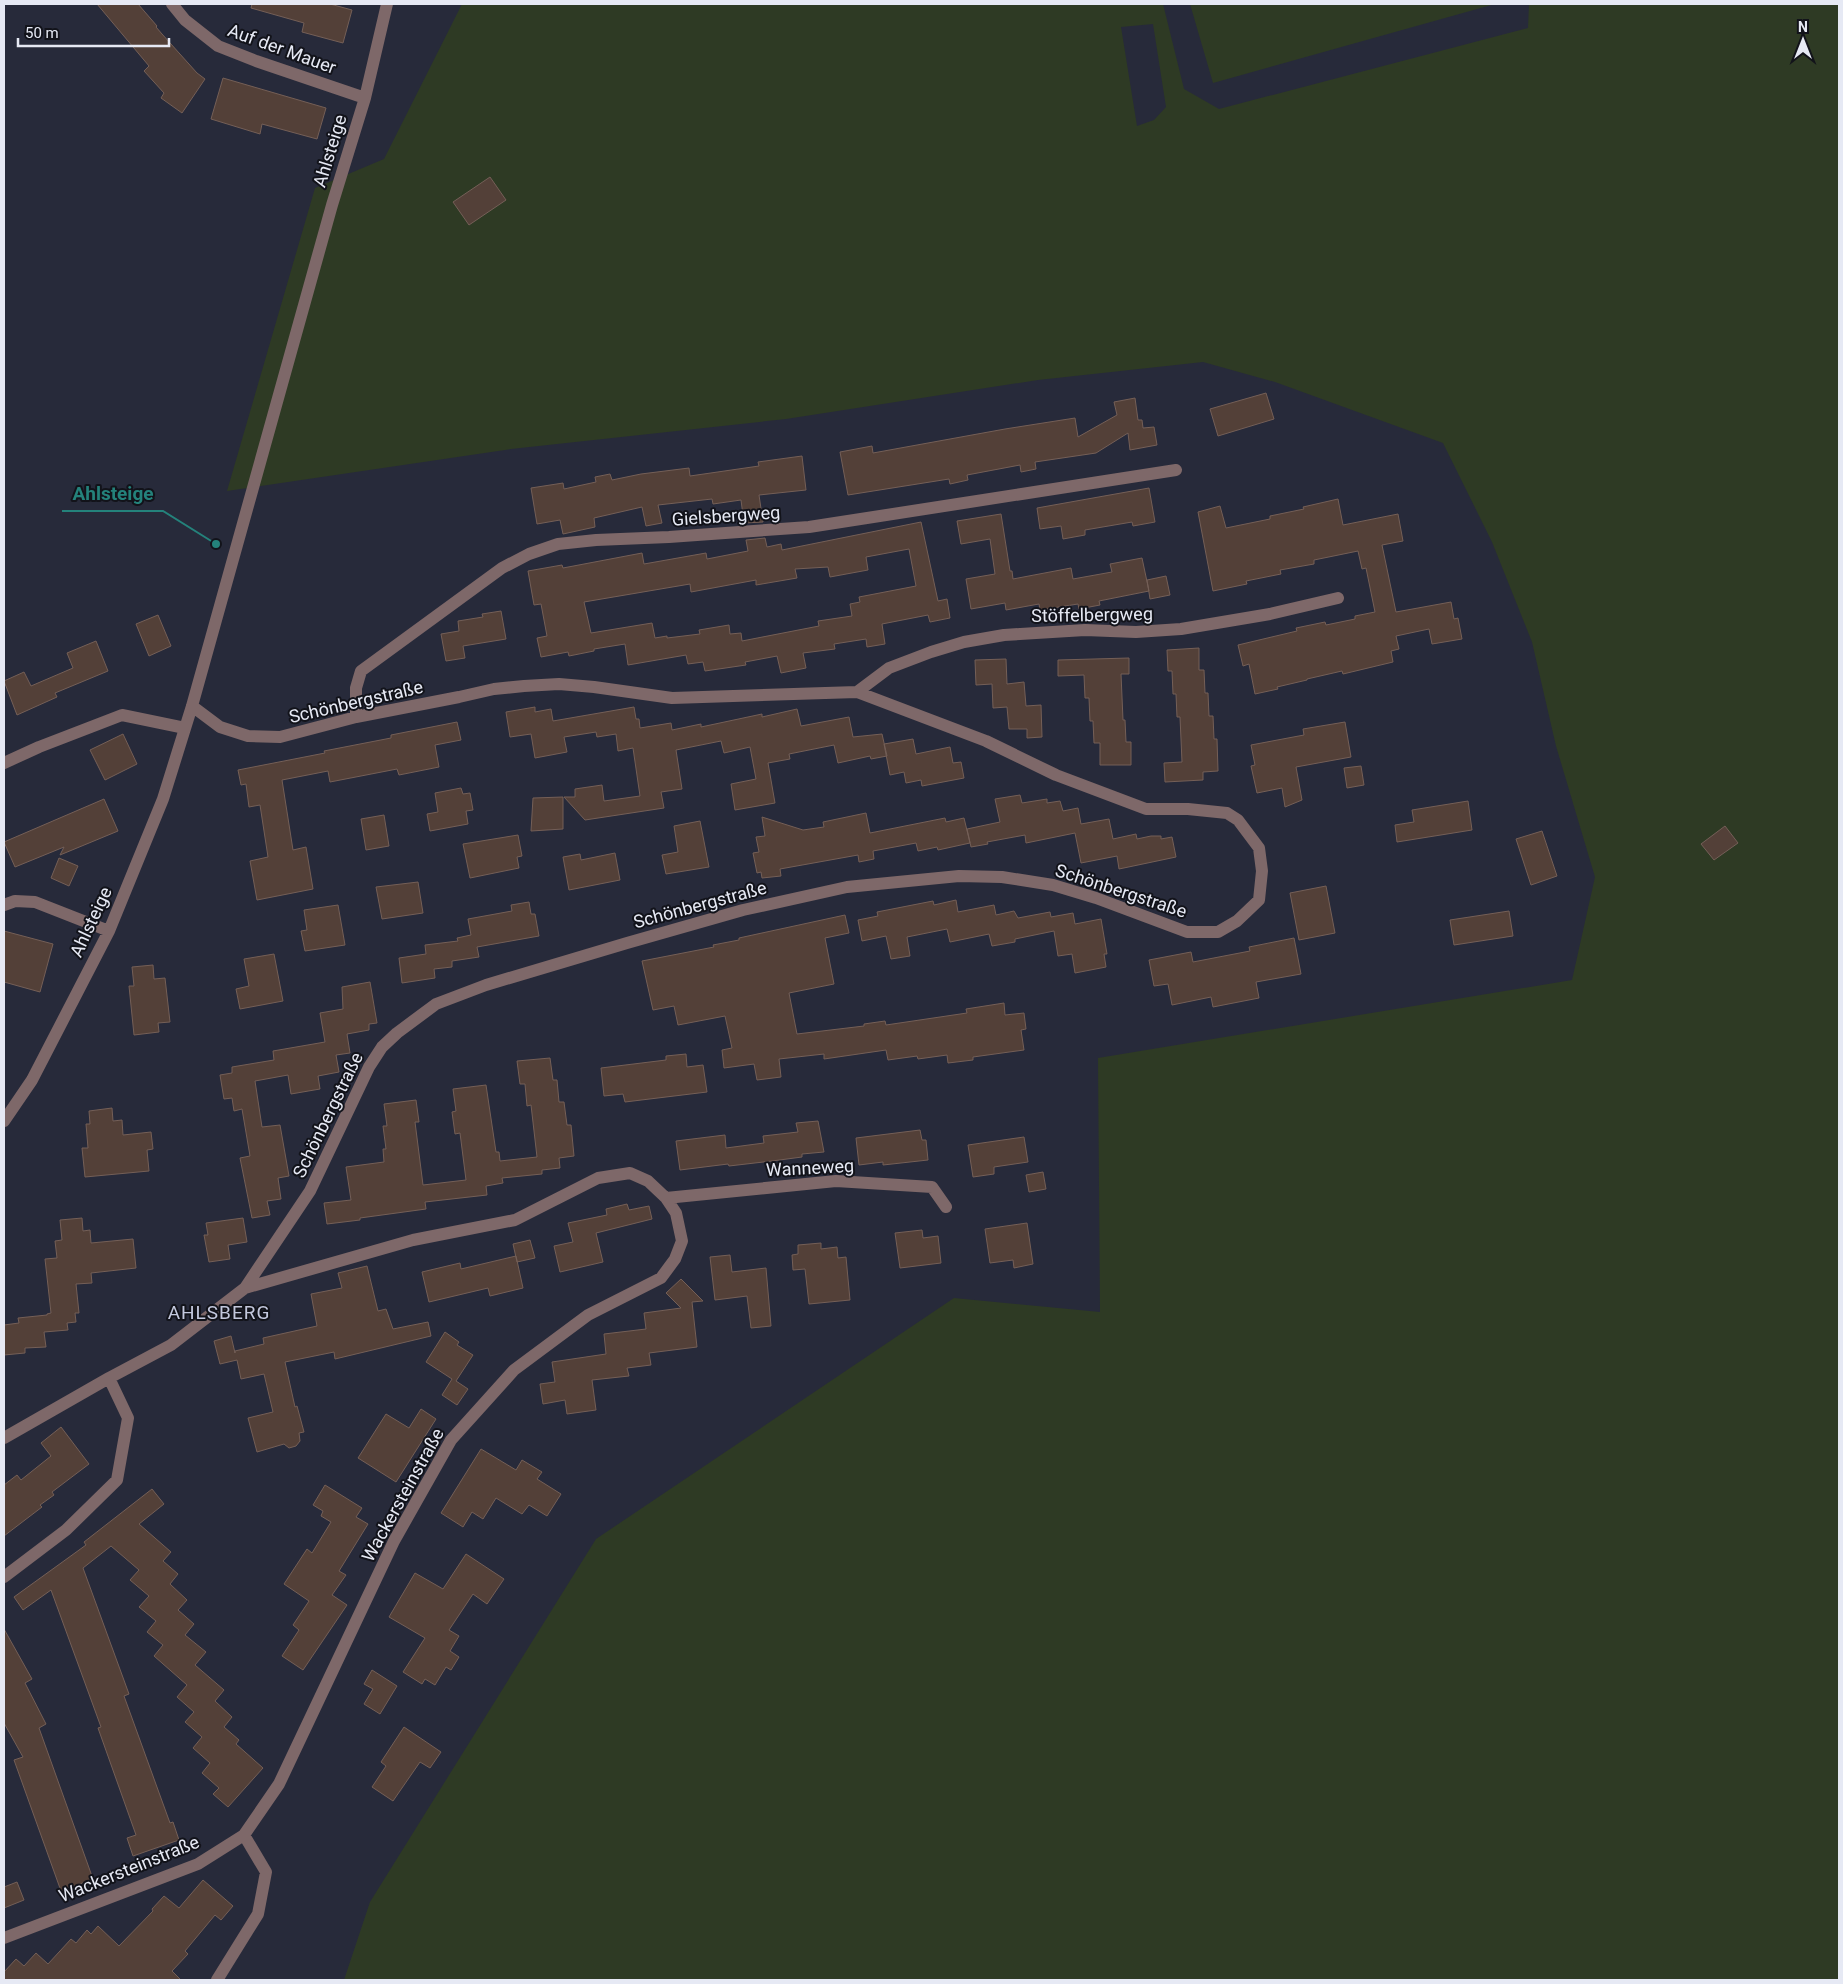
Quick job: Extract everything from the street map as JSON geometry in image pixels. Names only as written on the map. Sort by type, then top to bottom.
[{"type":"street","name":"Auf der Mauer","points":[[172,4],[186,20],[218,46],[365,98]]},
{"type":"street","name":"Ahlsteige","points":[[4,1121],[32,1080],[109,931],[163,799],[192,706],[332,205],[365,98],[387,4]]},
{"type":"street","name":"Gielsbergweg","points":[[356,718],[356,688],[361,671],[502,568],[528,554],[558,544],[808,527],[1176,470]]},
{"type":"street","name":"Stöffelbergweg","points":[[857,692],[889,668],[964,642],[1004,635],[1085,630],[1136,632],[1181,629],[1270,614],[1338,598]]},
{"type":"street","name":"Schönbergstraße","points":[[4,1438],[171,1345],[246,1288],[310,1192],[369,1067],[382,1047],[396,1033],[436,1004],[486,985],[743,910],[847,887],[908,879],[959,876],[994,877],[1053,885],[1096,898],[1187,932],[1218,932],[1237,921],[1259,900],[1262,871],[1259,848],[1238,820],[1227,813],[1188,809],[1146,809],[1056,775],[986,741],[857,692],[672,698],[594,686],[558,684],[494,688],[356,718],[280,737],[248,736],[220,727],[192,706]]},
{"type":"street","points":[[4,763],[39,747],[122,715],[185,728]]},
{"type":"street","points":[[4,905],[15,901],[35,902],[109,931]]},
{"type":"street","name":"Wackersteinstraße","points":[[4,1938],[198,1864],[244,1835],[279,1784],[394,1541],[451,1440],[514,1370],[588,1315],[662,1278],[675,1259],[682,1241],[676,1213],[666,1198],[648,1181],[630,1173],[598,1178],[515,1220],[413,1240],[246,1288]]},
{"type":"street","name":"Wanneweg","points":[[666,1198],[836,1181],[932,1187],[946,1207]]},
{"type":"street","points":[[4,1577],[66,1530],[117,1480],[128,1418],[109,1378]]},
{"type":"street","points":[[217,1980],[258,1914],[266,1872],[244,1835]]},
{"type":"green space","points":[[462,4],[1163,4],[1184,89],[1219,109],[1528,28],[1529,4],[1839,4],[1839,1980],[344,1980],[370,1902],[596,1539],[954,1298],[1100,1312],[1098,1058],[1572,980],[1595,877],[1556,746],[1532,642],[1492,542],[1443,443],[1275,382],[1203,362],[1038,380],[786,419],[511,449],[227,491],[315,188],[384,159]],"holes":[[[1153,24],[1166,107],[1154,120],[1137,126],[1121,27]]]},
{"type":"green space","points":[[1190,4],[1495,4],[1213,83]]},
{"type":"building","points":[[97,4],[138,4],[162,34],[197,73],[205,79],[182,113],[161,98],[164,93],[144,71],[149,66]]},
{"type":"building","points":[[252,4],[330,4],[352,10],[343,43],[302,32],[304,23],[251,8]]},
{"type":"building","points":[[223,78],[326,108],[317,139],[262,124],[260,134],[211,119]]},
{"type":"building","points":[[490,177],[506,200],[469,225],[453,202]]},
{"type":"building","points":[[1266,393],[1274,419],[1218,436],[1210,409]]},
{"type":"building","points":[[1135,398],[1138,420],[1142,420],[1143,428],[1154,427],[1157,445],[1130,450],[1128,433],[1096,453],[1035,462],[1036,469],[1021,472],[1020,465],[967,475],[968,480],[950,484],[949,479],[848,495],[840,452],[872,446],[873,453],[1075,418],[1078,437],[1117,415],[1114,402]]},
{"type":"building","points":[[802,456],[806,490],[759,495],[763,522],[744,523],[741,500],[713,504],[712,499],[658,505],[662,523],[646,526],[642,507],[594,518],[595,527],[563,534],[560,520],[537,524],[531,488],[563,483],[564,489],[596,482],[595,477],[610,474],[612,480],[689,468],[690,476],[759,466],[758,462]]},
{"type":"building","points":[[1149,488],[1155,522],[1133,526],[1132,522],[1085,530],[1085,535],[1063,539],[1061,526],[1040,529],[1037,508]]},
{"type":"building","points":[[1338,499],[1343,525],[1398,514],[1403,541],[1382,545],[1396,612],[1451,602],[1454,619],[1458,618],[1462,639],[1432,644],[1429,629],[1396,636],[1399,649],[1391,651],[1393,662],[1343,674],[1342,671],[1307,679],[1277,687],[1278,689],[1255,694],[1249,664],[1243,666],[1238,645],[1297,631],[1296,628],[1325,622],[1326,625],[1355,619],[1355,616],[1375,612],[1366,568],[1362,569],[1358,551],[1314,560],[1314,564],[1280,570],[1281,574],[1246,581],[1247,584],[1213,591],[1198,512],[1220,506],[1226,528],[1270,519],[1270,516]]},
{"type":"building","points":[[1001,514],[1013,579],[1071,568],[1073,579],[1112,572],[1110,564],[1142,558],[1149,591],[1099,601],[1100,605],[1079,609],[1078,604],[1040,610],[1039,604],[1006,610],[1005,603],[971,609],[966,579],[995,574],[990,539],[961,544],[957,521]]},
{"type":"building","points":[[921,522],[938,601],[947,599],[950,618],[930,622],[928,615],[882,624],[885,644],[867,647],[866,639],[834,644],[835,649],[803,653],[806,668],[781,673],[777,656],[745,662],[746,665],[705,671],[703,662],[688,664],[686,655],[628,665],[625,644],[594,649],[594,651],[569,656],[568,652],[541,657],[537,638],[547,636],[541,604],[534,605],[528,571],[562,565],[563,568],[642,553],[644,564],[706,553],[707,559],[748,551],[746,540],[765,538],[767,547],[781,544],[782,550]],"holes":[[[909,549],[916,586],[859,597],[860,602],[850,604],[852,616],[818,621],[819,626],[742,641],[741,633],[730,634],[729,625],[699,630],[700,634],[667,638],[667,636],[655,638],[652,623],[591,633],[584,602],[690,584],[691,592],[756,580],[756,585],[797,578],[795,569],[828,567],[830,577],[868,570],[866,557]]]},
{"type":"building","points":[[1166,576],[1170,595],[1150,599],[1147,580]]},
{"type":"building","points":[[501,611],[506,639],[463,646],[465,658],[446,661],[441,634],[459,631],[458,621],[483,617],[482,614]]},
{"type":"building","points":[[158,615],[171,646],[149,656],[136,624]]},
{"type":"building","points":[[96,641],[108,671],[55,693],[57,697],[17,715],[4,681],[24,672],[31,686],[73,668],[67,653]]},
{"type":"building","points":[[1199,648],[1199,670],[1204,670],[1209,716],[1213,716],[1214,739],[1217,739],[1218,771],[1203,772],[1203,780],[1165,782],[1164,763],[1182,762],[1180,717],[1177,717],[1176,694],[1173,694],[1172,671],[1168,671],[1167,650]]},
{"type":"building","points":[[1129,658],[1129,674],[1121,674],[1123,720],[1125,720],[1126,742],[1131,742],[1131,765],[1100,765],[1100,743],[1094,743],[1093,721],[1090,721],[1089,698],[1085,698],[1084,675],[1058,676],[1058,660]]},
{"type":"building","points":[[1006,659],[1007,684],[1024,682],[1026,706],[1041,705],[1042,737],[1027,738],[1027,729],[1009,729],[1007,707],[993,708],[992,684],[976,685],[975,660]]},
{"type":"building","points":[[535,707],[535,712],[551,709],[553,721],[634,707],[636,719],[639,719],[640,728],[671,723],[672,730],[701,724],[701,727],[762,714],[762,717],[797,709],[801,726],[849,717],[853,737],[882,734],[887,756],[871,759],[870,756],[838,763],[834,745],[789,754],[790,759],[768,763],[775,803],[735,810],[731,784],[756,779],[750,747],[724,753],[721,741],[676,750],[682,789],[661,792],[664,808],[585,820],[564,797],[575,797],[575,789],[602,785],[604,801],[640,796],[633,748],[618,751],[616,734],[597,737],[596,732],[564,737],[567,752],[535,758],[531,734],[510,737],[506,712]]},
{"type":"building","points":[[457,722],[461,740],[435,745],[439,767],[399,775],[397,769],[330,782],[328,771],[282,780],[293,850],[306,847],[313,889],[257,900],[250,861],[268,857],[260,805],[249,807],[246,784],[241,785],[238,770],[325,753],[324,751],[391,738],[391,735]]},
{"type":"building","points":[[1345,722],[1351,757],[1296,767],[1302,800],[1285,807],[1282,788],[1257,793],[1251,766],[1255,765],[1251,745],[1304,735],[1303,729]]},
{"type":"building","points":[[123,734],[137,764],[105,780],[90,750]]},
{"type":"building","points":[[913,739],[916,754],[950,747],[953,763],[961,762],[964,778],[922,786],[921,780],[906,783],[904,772],[890,775],[884,744]]},
{"type":"building","points":[[1361,766],[1364,785],[1347,788],[1344,768]]},
{"type":"building","points":[[461,788],[463,794],[470,793],[473,810],[466,811],[468,824],[430,831],[427,814],[438,812],[435,793]]},
{"type":"building","points":[[1020,795],[1022,803],[1047,799],[1047,803],[1060,801],[1063,811],[1078,808],[1081,824],[1109,819],[1113,839],[1136,834],[1137,839],[1151,836],[1161,836],[1161,839],[1172,837],[1176,857],[1119,869],[1117,856],[1081,863],[1075,833],[1026,843],[1025,835],[971,847],[967,829],[1000,822],[995,799]]},
{"type":"building","points":[[563,797],[563,829],[531,831],[533,798]]},
{"type":"building","points":[[104,799],[118,831],[60,855],[64,847],[15,867],[4,842]]},
{"type":"building","points":[[1468,801],[1472,830],[1397,842],[1395,825],[1414,822],[1412,810]]},
{"type":"building","points":[[866,813],[870,833],[945,818],[946,822],[964,818],[970,843],[938,850],[937,847],[918,851],[916,843],[873,851],[874,859],[859,862],[858,855],[780,869],[781,876],[762,878],[761,872],[757,873],[753,853],[759,852],[756,837],[765,836],[762,817],[803,830],[824,827],[823,822]]},
{"type":"building","points":[[384,815],[389,846],[366,850],[361,819]]},
{"type":"building","points":[[700,821],[709,867],[666,874],[662,855],[678,852],[674,826]]},
{"type":"building","points":[[1725,826],[1738,843],[1714,860],[1701,844]]},
{"type":"building","points":[[1542,831],[1557,876],[1531,885],[1516,839]]},
{"type":"building","points":[[518,835],[522,856],[517,857],[519,868],[470,878],[463,844]]},
{"type":"building","points":[[615,853],[620,880],[569,890],[563,857],[580,854],[581,860]]},
{"type":"building","points":[[59,858],[78,866],[69,886],[51,878]]},
{"type":"building","points":[[418,882],[423,913],[382,919],[376,887]]},
{"type":"building","points":[[1326,886],[1335,933],[1299,940],[1290,893]]},
{"type":"building","points":[[956,900],[958,912],[994,905],[996,915],[1014,911],[1018,918],[1050,912],[1051,917],[1073,913],[1075,924],[1101,919],[1107,954],[1104,954],[1106,967],[1075,973],[1072,954],[1058,956],[1054,931],[1015,939],[1015,942],[992,946],[989,934],[950,942],[947,929],[907,937],[910,956],[891,959],[886,936],[862,941],[858,920],[878,916],[877,912],[933,901],[934,905]]},
{"type":"building","points":[[529,902],[531,914],[535,914],[539,936],[477,947],[479,957],[452,961],[452,967],[434,969],[435,978],[402,983],[399,958],[426,954],[425,945],[458,941],[457,938],[471,935],[468,919],[512,911],[511,905]]},
{"type":"building","points":[[338,905],[345,945],[305,951],[301,931],[307,930],[304,910]]},
{"type":"building","points":[[1509,911],[1513,936],[1454,945],[1450,920]]},
{"type":"building","points":[[845,915],[849,933],[825,938],[834,984],[789,993],[797,1034],[864,1026],[864,1024],[885,1021],[886,1025],[967,1013],[966,1009],[1004,1003],[1005,1015],[1024,1013],[1026,1029],[1021,1030],[1024,1050],[973,1057],[973,1060],[948,1063],[947,1055],[918,1059],[917,1056],[888,1060],[886,1050],[824,1059],[824,1054],[779,1059],[781,1077],[757,1080],[754,1064],[724,1068],[722,1050],[732,1048],[725,1016],[678,1025],[674,1006],[653,1010],[642,961],[714,947],[713,945],[739,940],[739,938]]},
{"type":"building","points":[[4,931],[53,944],[40,992],[4,982]]},
{"type":"building","points":[[1294,938],[1301,974],[1256,982],[1259,998],[1213,1007],[1211,997],[1172,1005],[1168,984],[1154,986],[1149,960],[1191,952],[1193,962],[1250,951],[1249,947]]},
{"type":"building","points":[[274,954],[283,1001],[240,1009],[236,989],[249,986],[244,959]]},
{"type":"building","points":[[153,965],[154,979],[165,978],[170,1022],[158,1023],[159,1032],[134,1035],[129,986],[134,986],[132,967]]},
{"type":"building","points":[[370,982],[377,1023],[369,1024],[369,1030],[347,1034],[350,1053],[336,1055],[339,1072],[318,1076],[320,1089],[291,1094],[288,1075],[255,1081],[262,1127],[280,1125],[289,1176],[278,1178],[281,1199],[267,1201],[270,1215],[252,1218],[240,1158],[250,1156],[242,1109],[234,1111],[232,1098],[224,1099],[220,1075],[232,1073],[232,1067],[274,1060],[273,1051],[325,1042],[320,1013],[343,1009],[342,987]]},
{"type":"building","points":[[686,1054],[687,1067],[703,1065],[707,1092],[625,1102],[623,1094],[604,1096],[601,1068],[666,1060],[666,1056]]},
{"type":"building","points":[[550,1058],[553,1080],[557,1080],[559,1102],[564,1102],[567,1125],[571,1125],[574,1156],[559,1158],[560,1168],[542,1170],[542,1174],[502,1178],[503,1183],[486,1186],[487,1195],[425,1202],[426,1209],[327,1224],[324,1203],[351,1200],[346,1167],[384,1162],[383,1149],[386,1149],[383,1126],[387,1126],[384,1104],[416,1100],[419,1122],[415,1122],[423,1185],[466,1180],[460,1133],[455,1134],[452,1112],[456,1111],[453,1089],[486,1085],[496,1152],[499,1152],[500,1161],[537,1157],[531,1105],[527,1106],[525,1084],[520,1084],[517,1061]]},
{"type":"building","points":[[112,1108],[113,1121],[122,1120],[123,1135],[151,1132],[153,1149],[147,1150],[149,1171],[85,1177],[82,1148],[88,1148],[86,1124],[90,1124],[89,1111]]},
{"type":"building","points":[[818,1121],[824,1152],[802,1154],[802,1157],[772,1161],[680,1170],[676,1141],[725,1135],[726,1148],[764,1143],[763,1136],[798,1132],[796,1123]]},
{"type":"building","points":[[920,1130],[922,1140],[926,1140],[928,1160],[883,1165],[883,1162],[859,1165],[856,1138]]},
{"type":"building","points":[[1024,1137],[1028,1162],[994,1167],[994,1174],[973,1177],[968,1145]]},
{"type":"building","points":[[1043,1172],[1046,1189],[1029,1192],[1026,1175]]},
{"type":"building","points":[[627,1204],[629,1210],[649,1206],[652,1219],[596,1233],[603,1262],[560,1272],[554,1246],[573,1242],[568,1223],[607,1215],[606,1209]]},
{"type":"building","points":[[82,1218],[83,1231],[90,1230],[91,1243],[133,1239],[136,1268],[91,1273],[92,1283],[76,1284],[79,1313],[75,1313],[76,1322],[67,1323],[68,1330],[44,1332],[46,1347],[25,1348],[25,1353],[4,1355],[4,1325],[19,1323],[18,1318],[51,1313],[45,1259],[57,1258],[55,1241],[62,1240],[60,1220]]},
{"type":"building","points":[[243,1218],[247,1242],[228,1245],[230,1259],[209,1262],[204,1235],[208,1235],[206,1223]]},
{"type":"building","points":[[1027,1223],[1033,1264],[1014,1268],[1013,1260],[990,1263],[985,1229]]},
{"type":"building","points":[[922,1230],[923,1238],[938,1236],[941,1263],[900,1268],[895,1233]]},
{"type":"building","points":[[530,1240],[535,1258],[517,1262],[513,1244]]},
{"type":"building","points":[[821,1243],[821,1249],[837,1247],[838,1258],[846,1257],[850,1300],[809,1304],[805,1269],[793,1270],[792,1255],[798,1254],[798,1245]]},
{"type":"building","points":[[730,1255],[732,1272],[766,1268],[771,1326],[751,1328],[747,1296],[715,1300],[710,1257]]},
{"type":"building","points":[[516,1256],[523,1288],[490,1296],[488,1288],[429,1302],[422,1272],[460,1263],[461,1269]]},
{"type":"building","points":[[367,1266],[378,1311],[386,1309],[393,1329],[428,1322],[431,1336],[335,1359],[334,1352],[285,1362],[295,1407],[297,1406],[304,1432],[299,1433],[300,1441],[296,1446],[289,1448],[284,1444],[257,1452],[248,1418],[273,1412],[264,1374],[241,1379],[237,1360],[220,1364],[214,1341],[231,1336],[235,1353],[235,1351],[264,1344],[263,1338],[317,1326],[311,1294],[342,1288],[338,1273]]},
{"type":"building","points":[[681,1279],[703,1301],[692,1302],[697,1347],[649,1353],[651,1365],[627,1368],[629,1376],[592,1380],[596,1410],[567,1414],[565,1400],[543,1404],[540,1384],[555,1382],[552,1362],[606,1354],[604,1334],[646,1329],[644,1313],[681,1308],[666,1293]]},
{"type":"building","points":[[445,1332],[459,1342],[457,1345],[473,1355],[456,1381],[468,1389],[457,1405],[442,1395],[452,1379],[426,1362]]},
{"type":"building","points":[[421,1409],[436,1419],[396,1482],[358,1458],[386,1414],[409,1428]]},
{"type":"building","points":[[61,1427],[89,1464],[52,1492],[54,1495],[40,1505],[42,1507],[4,1536],[4,1485],[17,1475],[21,1480],[51,1456],[41,1443]]},
{"type":"building","points":[[481,1449],[516,1470],[522,1460],[542,1472],[537,1479],[561,1494],[547,1516],[529,1505],[522,1514],[496,1498],[483,1519],[472,1512],[463,1527],[441,1513]]},
{"type":"building","points":[[325,1485],[362,1508],[356,1517],[368,1524],[339,1571],[346,1575],[332,1595],[347,1605],[303,1670],[282,1656],[299,1630],[293,1625],[309,1601],[284,1584],[307,1549],[312,1553],[331,1522],[321,1516],[323,1511],[313,1505]]},
{"type":"building","points":[[152,1489],[164,1504],[139,1524],[171,1552],[163,1561],[178,1574],[170,1584],[187,1600],[178,1610],[194,1624],[185,1635],[206,1652],[195,1665],[224,1690],[215,1701],[232,1717],[224,1727],[239,1740],[236,1744],[263,1768],[228,1807],[213,1794],[219,1788],[202,1773],[210,1763],[193,1748],[202,1737],[185,1722],[194,1712],[177,1697],[187,1685],[154,1656],[163,1645],[147,1632],[156,1621],[139,1607],[149,1596],[130,1580],[139,1570],[111,1546],[83,1568],[129,1694],[124,1696],[170,1823],[173,1822],[179,1840],[133,1856],[127,1838],[136,1835],[98,1728],[101,1727],[51,1590],[23,1610],[14,1597],[86,1545],[84,1542]]},
{"type":"building","points":[[466,1554],[504,1579],[487,1604],[473,1594],[449,1630],[459,1636],[450,1651],[459,1657],[451,1670],[446,1667],[435,1685],[425,1679],[422,1684],[403,1672],[425,1638],[389,1617],[415,1573],[443,1589]]},
{"type":"building","points":[[4,1629],[32,1679],[25,1683],[46,1724],[39,1728],[93,1879],[61,1891],[14,1760],[23,1757],[4,1723]]},
{"type":"building","points":[[372,1670],[397,1686],[380,1714],[364,1704],[373,1689],[364,1684]]},
{"type":"building","points":[[404,1727],[441,1752],[430,1768],[420,1762],[393,1801],[372,1787],[386,1766],[381,1762]]},
{"type":"building","points":[[203,1880],[233,1906],[221,1920],[215,1915],[185,1951],[188,1954],[172,1971],[181,1980],[4,1980],[4,1972],[16,1959],[24,1966],[36,1953],[48,1964],[71,1939],[76,1943],[87,1930],[91,1934],[98,1926],[119,1946],[153,1911],[152,1909],[164,1896],[179,1908]]},
{"type":"building","points":[[17,1882],[24,1900],[4,1908],[4,1887]]},
{"type":"place","name":"Ahlsteige","points":[[216,544]]},
{"type":"district","name":"AHLSBERG","points":[[219,1312]]}]
